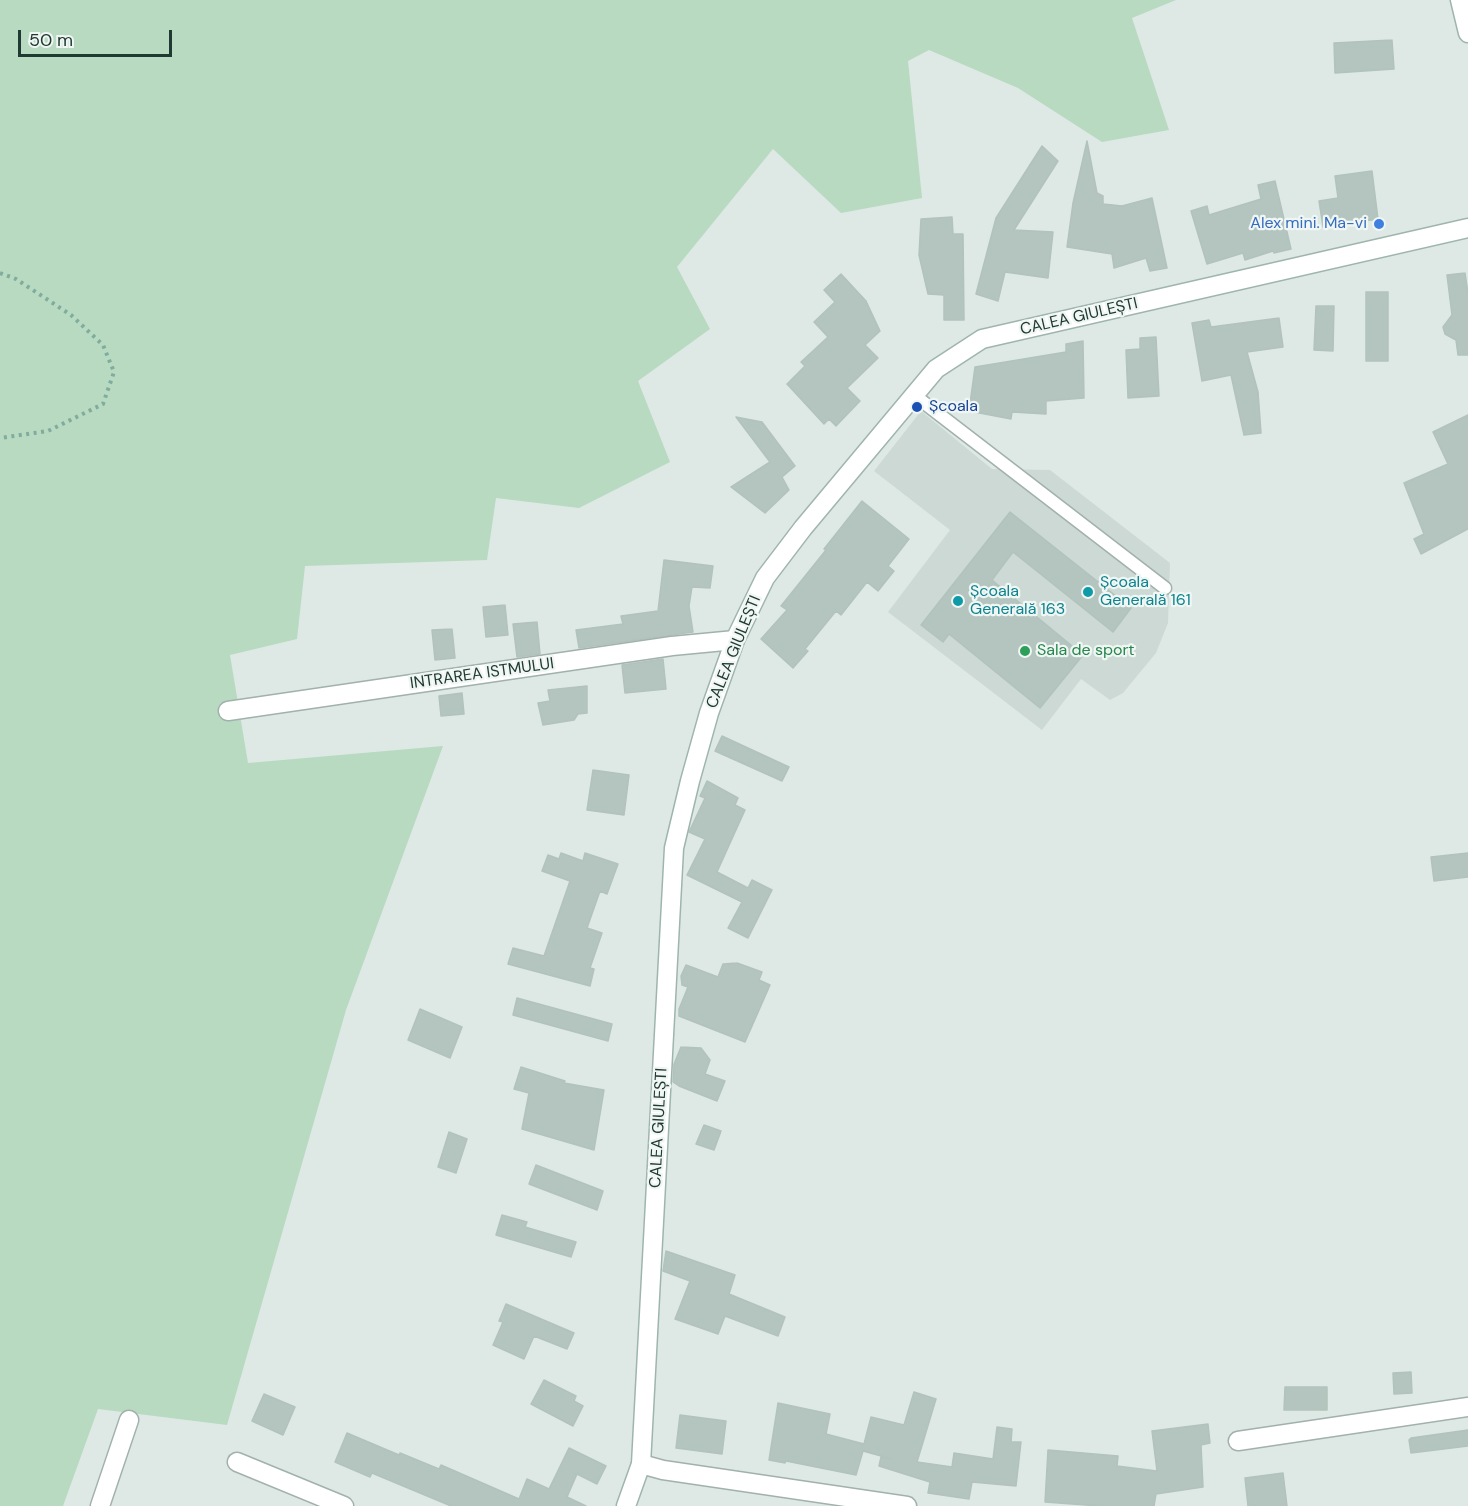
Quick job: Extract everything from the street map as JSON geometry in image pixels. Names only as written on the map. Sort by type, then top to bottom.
[{"type":"main road","points":[[1460,0],[1468,33]]},
{"type":"main road","name":"CALEA GIULEȘTI","points":[[626,1506],[641,1464],[674,848],[709,713],[735,640],[765,578],[803,528],[936,369],[982,339],[1468,228]]},
{"type":"main road","name":"INTRAREA ISTMULUI","points":[[228,711],[672,646],[735,640]]},
{"type":"main road","points":[[1238,1441],[1468,1407]]},
{"type":"main road","points":[[100,1506],[129,1420]]},
{"type":"main road","points":[[237,1461],[344,1506]]},
{"type":"main road","points":[[641,1464],[663,1470],[907,1506]]},
{"type":"lane","points":[[914,395],[1165,588]]},
{"type":"path","points":[[0,273],[16,279],[71,315],[103,345],[114,372],[103,404],[48,431],[0,438]]},
{"type":"shaded area","points":[[921,411],[992,469],[1050,470],[1170,563],[1168,623],[1156,653],[1123,693],[1110,700],[1081,679],[1042,730],[888,612],[950,530],[874,471]]},
{"type":"green space","points":[[0,0],[1176,0],[1132,18],[1169,130],[1102,142],[1018,88],[929,50],[908,61],[922,198],[841,213],[773,149],[677,267],[710,329],[638,381],[670,462],[579,508],[496,498],[487,560],[305,566],[297,639],[230,655],[248,763],[443,746],[346,1010],[227,1425],[98,1409],[63,1506],[0,1506]]},
{"type":"building","points":[[1392,40],[1394,69],[1335,73],[1334,43]]},
{"type":"building","points":[[1087,141],[1097,193],[1103,196],[1103,204],[1122,206],[1152,198],[1167,268],[1150,271],[1146,258],[1114,268],[1112,254],[1067,247],[1073,203]]},
{"type":"building","points":[[1042,146],[1058,161],[1014,230],[1053,232],[1048,278],[1005,272],[998,301],[976,294],[996,218]]},
{"type":"building","points":[[1372,171],[1378,219],[1323,227],[1319,201],[1338,198],[1335,176]]},
{"type":"building","points":[[1275,181],[1291,249],[1274,253],[1273,251],[1245,260],[1243,253],[1207,264],[1191,211],[1207,206],[1209,215],[1261,199],[1258,185]]},
{"type":"building","points":[[952,217],[953,234],[963,234],[964,320],[944,320],[944,295],[928,294],[919,255],[921,219]]},
{"type":"building","points":[[1465,273],[1468,293],[1468,355],[1458,355],[1456,340],[1445,334],[1443,327],[1452,315],[1447,275]]},
{"type":"building","points":[[841,274],[866,301],[880,331],[865,345],[878,358],[847,388],[860,401],[836,426],[829,419],[824,424],[787,384],[805,366],[801,362],[828,337],[814,322],[835,302],[824,290]]},
{"type":"building","points":[[1366,292],[1388,292],[1388,361],[1366,361]]},
{"type":"building","points":[[1316,306],[1334,306],[1333,351],[1314,350]]},
{"type":"building","points":[[1279,318],[1283,347],[1247,352],[1258,392],[1261,433],[1244,435],[1231,375],[1202,381],[1192,323],[1209,320],[1211,327]]},
{"type":"building","points":[[1156,337],[1159,396],[1128,398],[1126,350],[1140,349],[1140,338]]},
{"type":"building","points":[[1083,341],[1084,398],[1046,401],[1046,414],[1012,412],[1011,419],[969,411],[975,367],[1066,352],[1066,344]]},
{"type":"building","points":[[1468,415],[1468,529],[1421,554],[1414,539],[1424,534],[1404,483],[1448,464],[1433,432]]},
{"type":"building","points":[[736,417],[762,422],[795,466],[782,477],[789,490],[765,513],[731,487],[770,462]]},
{"type":"building","points":[[862,501],[909,539],[888,566],[894,571],[878,591],[867,582],[841,615],[836,611],[805,649],[808,651],[793,668],[761,639],[787,610],[781,606]]},
{"type":"building","points":[[1010,512],[1131,608],[1113,632],[1013,552],[992,580],[1083,655],[1040,708],[949,634],[943,642],[921,625]]},
{"type":"building","points":[[664,560],[713,566],[710,588],[692,587],[689,606],[693,632],[579,648],[576,630],[623,624],[621,616],[658,611]]},
{"type":"building","points":[[505,605],[508,635],[486,637],[483,607]]},
{"type":"building","points":[[537,622],[540,654],[517,657],[513,624]]},
{"type":"building","points":[[452,629],[455,658],[435,660],[432,630]]},
{"type":"building","points":[[663,659],[666,689],[625,693],[622,665]]},
{"type":"building","points":[[587,686],[587,713],[578,714],[574,720],[543,725],[538,703],[550,701],[548,690]]},
{"type":"building","points":[[462,693],[464,714],[441,716],[439,696]]},
{"type":"building","points":[[722,736],[789,767],[782,781],[715,751]]},
{"type":"building","points":[[593,770],[629,775],[624,815],[587,810]]},
{"type":"building","points":[[707,781],[738,798],[735,805],[745,810],[717,872],[748,888],[752,880],[772,890],[748,938],[728,928],[742,902],[687,875],[705,839],[689,832],[705,798],[700,796]]},
{"type":"building","points":[[561,853],[583,861],[585,853],[618,864],[607,894],[600,891],[587,928],[602,933],[590,968],[594,969],[590,986],[508,964],[513,948],[544,956],[570,881],[542,871],[548,855],[559,859]]},
{"type":"building","points":[[1468,853],[1468,877],[1434,881],[1431,857]]},
{"type":"building","points":[[737,963],[762,972],[759,980],[770,985],[745,1042],[679,1016],[679,1009],[688,987],[682,985],[681,976],[686,965],[718,977],[723,964]]},
{"type":"building","points":[[517,998],[612,1024],[608,1041],[513,1015]]},
{"type":"building","points":[[420,1009],[462,1027],[450,1058],[408,1040]]},
{"type":"building","points":[[681,1047],[701,1048],[710,1060],[705,1074],[725,1081],[717,1101],[673,1082],[674,1064]]},
{"type":"building","points":[[521,1067],[565,1081],[564,1083],[604,1090],[594,1150],[522,1129],[529,1093],[514,1089]]},
{"type":"building","points":[[704,1125],[721,1131],[714,1150],[696,1144]]},
{"type":"building","points":[[449,1132],[467,1139],[456,1173],[438,1167]]},
{"type":"building","points":[[536,1165],[603,1191],[597,1210],[529,1184]]},
{"type":"building","points":[[502,1215],[527,1222],[525,1227],[576,1242],[571,1257],[496,1235]]},
{"type":"building","points":[[666,1251],[735,1275],[729,1294],[785,1317],[778,1336],[725,1316],[718,1334],[675,1319],[690,1281],[663,1271]]},
{"type":"building","points":[[506,1304],[574,1333],[567,1349],[534,1336],[524,1359],[493,1345],[503,1322],[499,1321]]},
{"type":"building","points":[[1411,1372],[1412,1393],[1394,1394],[1393,1373]]},
{"type":"building","points":[[544,1380],[576,1396],[574,1401],[583,1406],[573,1426],[531,1404]]},
{"type":"building","points":[[1285,1387],[1327,1387],[1327,1410],[1284,1410]]},
{"type":"building","points":[[914,1392],[936,1399],[917,1462],[952,1467],[954,1453],[993,1459],[997,1427],[1012,1429],[1011,1442],[1021,1442],[1016,1486],[972,1482],[969,1499],[928,1493],[930,1482],[879,1466],[881,1457],[892,1459],[863,1451],[856,1475],[786,1461],[785,1463],[769,1460],[778,1403],[830,1414],[826,1434],[864,1444],[871,1417],[904,1425]]},
{"type":"building","points":[[264,1394],[295,1407],[283,1435],[252,1421]]},
{"type":"building","points":[[680,1415],[726,1421],[722,1454],[676,1448]]},
{"type":"building","points":[[1208,1424],[1210,1443],[1201,1445],[1203,1487],[1156,1494],[1154,1506],[1099,1506],[1045,1502],[1048,1450],[1118,1456],[1117,1466],[1157,1471],[1152,1431]]},
{"type":"building","points":[[1468,1430],[1468,1446],[1411,1453],[1409,1440],[1411,1438]]},
{"type":"building","points":[[347,1433],[439,1469],[441,1465],[519,1499],[527,1479],[549,1489],[569,1448],[606,1466],[597,1484],[577,1474],[567,1497],[586,1506],[451,1506],[372,1473],[370,1477],[335,1462]]},
{"type":"building","points":[[1283,1473],[1287,1506],[1248,1506],[1245,1478]]},
{"type":"place","name":"Alex mini. Ma-vi","points":[[1379,224]]},
{"type":"place","name":"Școala","points":[[917,407]]},
{"type":"place","name":"Școala Generală 161","points":[[1088,592]]},
{"type":"place","name":"Școala Generală 163","points":[[958,601]]},
{"type":"place","name":"Sala de sport","points":[[1025,651]]}]
